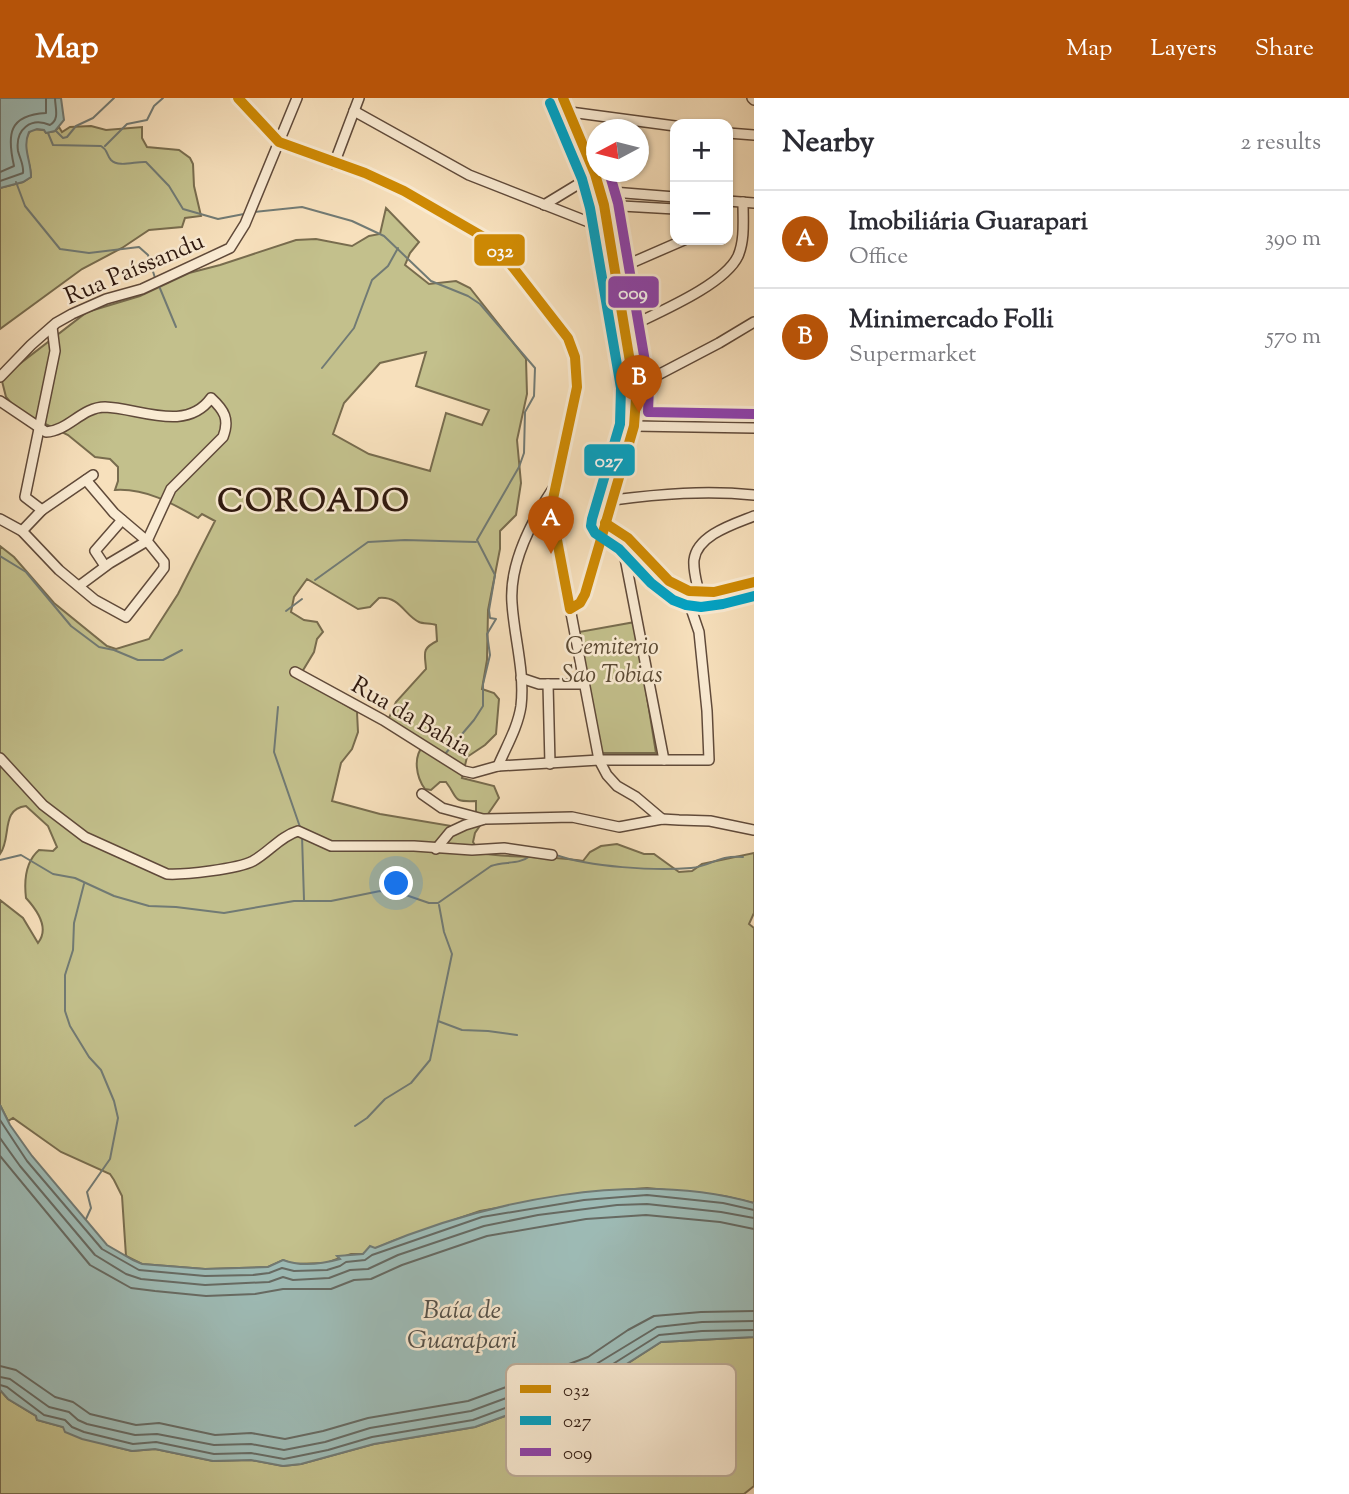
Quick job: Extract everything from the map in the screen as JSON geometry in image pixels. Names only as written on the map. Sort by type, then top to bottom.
[{"type":"street","points":[[238,98],[279,142],[365,173],[404,191],[494,243],[568,338],[575,357],[577,387],[553,499],[554,524],[583,684],[599,760],[607,775],[617,786],[636,797],[662,819]]},
{"type":"street","name":"Rua Paíssandu","points":[[0,377],[52,327],[83,309],[142,289],[230,248],[245,223],[297,98]]},
{"type":"street","points":[[334,164],[359,98]]},
{"type":"street","points":[[563,98],[586,152]]},
{"type":"street","points":[[354,111],[469,175],[608,230]]},
{"type":"street","points":[[570,112],[670,125]]},
{"type":"street","points":[[733,133],[754,135]]},
{"type":"street","points":[[544,205],[586,179]]},
{"type":"street","points":[[570,609],[580,603],[585,594],[634,426],[635,387],[604,205],[597,182]]},
{"type":"street","points":[[600,191],[670,196]]},
{"type":"street","points":[[656,195],[656,208]]},
{"type":"street","points":[[733,201],[754,203]]},
{"type":"street","points":[[625,329],[723,276],[738,257],[741,247],[743,202]]},
{"type":"street","points":[[604,205],[670,209]]},
{"type":"street","points":[[615,270],[672,245]]},
{"type":"street","points":[[635,387],[719,344],[754,322]]},
{"type":"street","points":[[42,510],[25,497],[55,351],[52,327]]},
{"type":"street","points":[[0,401],[46,432],[53,432],[93,409],[104,407],[159,416],[196,412],[204,408],[211,398],[226,417],[227,426],[223,437],[171,489],[147,541],[105,566],[79,586]]},
{"type":"street","points":[[634,426],[754,428]]},
{"type":"street","points":[[0,519],[22,531],[59,570],[95,600],[126,617],[164,568],[164,562],[147,541],[122,520],[90,478],[42,510],[22,531]]},
{"type":"street","points":[[498,766],[516,725],[520,708],[521,678],[511,599],[517,560],[540,507],[556,483]]},
{"type":"street","points":[[613,500],[670,493],[754,495]]},
{"type":"street","points":[[699,593],[694,564],[699,546],[706,539],[754,516]]},
{"type":"street","points":[[105,566],[95,551],[122,520]]},
{"type":"street","points":[[605,523],[620,532],[673,583],[685,591],[699,593],[754,582]]},
{"type":"street","points":[[620,532],[664,760]]},
{"type":"street","name":"Rua da Bahia","points":[[295,672],[383,720],[464,771],[473,773],[498,766],[599,760],[709,760],[699,632],[685,591]]},
{"type":"street","points":[[521,678],[539,684],[583,684]]},
{"type":"street","points":[[548,684],[550,764]]},
{"type":"street","points":[[0,758],[43,805],[85,837],[167,874],[253,862],[298,831],[331,846],[504,848],[552,855]]},
{"type":"street","points":[[422,794],[442,808],[485,819]]},
{"type":"street","points":[[436,849],[450,832],[485,819],[572,817],[618,827],[662,819],[710,821],[754,830]]},
{"type":"green space","points":[[91,126],[106,130],[142,127],[142,138],[147,147],[179,150],[190,158],[201,216],[185,218],[182,227],[149,230],[82,269],[0,329],[0,188],[31,177],[26,140],[32,129],[44,130],[46,133],[59,127],[62,132],[70,127]]},
{"type":"green space","points":[[386,208],[419,242],[405,265],[429,284],[456,281],[470,288],[526,359],[527,394],[517,440],[521,483],[516,515],[500,531],[500,549],[488,610],[487,660],[482,689],[494,693],[499,699],[496,734],[467,757],[462,778],[494,786],[499,798],[475,833],[473,842],[480,853],[583,861],[590,852],[601,846],[617,844],[644,854],[654,854],[679,872],[692,871],[702,864],[754,853],[754,913],[749,924],[754,928],[754,1203],[724,1196],[647,1188],[583,1193],[480,1211],[363,1254],[351,1254],[326,1263],[293,1264],[283,1260],[268,1267],[205,1269],[142,1264],[126,1256],[122,1196],[110,1174],[61,1152],[13,1118],[8,1121],[0,1105],[0,900],[23,918],[38,943],[43,931],[41,919],[26,898],[26,872],[39,850],[53,851],[57,847],[48,826],[26,806],[18,808],[10,818],[0,854],[0,546],[14,557],[54,603],[107,646],[116,649],[149,639],[178,594],[215,521],[202,514],[198,518],[148,494],[115,490],[118,467],[110,459],[95,457],[68,435],[17,410],[6,397],[2,381],[4,376],[87,312],[140,296],[189,273],[296,240],[316,239],[352,246],[369,236],[380,234]],"holes":[[[426,352],[416,386],[489,410],[482,425],[446,413],[430,471],[369,454],[333,434],[344,403],[380,363]],[[307,579],[358,609],[370,607],[379,598],[386,598],[397,603],[419,622],[436,625],[437,641],[428,646],[425,652],[426,669],[396,702],[389,718],[382,718],[423,746],[417,767],[419,779],[425,789],[431,790],[440,782],[446,782],[459,800],[476,801],[476,817],[457,827],[380,814],[332,801],[341,763],[352,749],[358,732],[357,712],[299,677],[323,632],[317,622],[304,620],[291,612],[294,597]]]},
{"type":"green space","name":"Cemiterio Sao Tobias","points":[[635,622],[656,753],[600,753],[579,632]]},
{"type":"green space","points":[[754,1337],[754,1486],[744,1494],[0,1494],[0,1390],[8,1399],[36,1416],[37,1420],[108,1445],[132,1451],[155,1449],[213,1461],[251,1460],[283,1466],[301,1464],[374,1444],[475,1427],[506,1416],[506,1476],[736,1476],[736,1364],[627,1364],[661,1342]]},
{"type":"water","points":[[0,98],[61,98],[64,120],[55,131],[46,133],[37,129],[29,132],[27,149],[31,177],[0,188]]},
{"type":"water","name":"Baía de Guarapari","points":[[0,1105],[10,1125],[32,1156],[107,1245],[142,1264],[205,1269],[268,1267],[283,1260],[304,1264],[326,1262],[340,1259],[337,1256],[363,1254],[370,1246],[375,1248],[465,1216],[512,1204],[611,1190],[660,1189],[708,1193],[754,1203],[754,1337],[661,1342],[627,1364],[506,1364],[506,1416],[475,1427],[374,1444],[301,1464],[283,1466],[251,1460],[213,1461],[155,1449],[132,1451],[82,1439],[65,1432],[63,1427],[37,1420],[36,1416],[8,1399],[0,1390]]},
{"type":"waterway","points":[[56,131],[63,138],[67,137],[76,126],[93,118],[114,98]]},
{"type":"waterway","points":[[105,146],[127,124],[147,120],[154,106],[163,98]]},
{"type":"waterway","points":[[48,133],[53,145],[101,146],[114,162],[146,162],[169,186],[183,209],[218,219],[244,214]]},
{"type":"waterway","points":[[16,182],[25,206],[60,249],[89,253],[139,247],[148,255],[155,278]]},
{"type":"waterway","points":[[253,212],[302,207],[352,221],[384,236],[431,281],[468,296],[480,304],[535,368],[534,396],[525,412],[524,453],[519,467],[477,540],[495,575],[489,610],[490,618],[496,619],[487,634],[490,655],[483,684],[483,706],[445,754]]},
{"type":"waterway","points":[[322,368],[354,328],[372,280],[388,266],[398,248]]},
{"type":"waterway","points":[[159,286],[176,327]]},
{"type":"waterway","points":[[315,580],[368,542],[476,542]]},
{"type":"waterway","points":[[0,556],[26,572],[71,626],[99,647],[138,660],[163,660],[182,650]]},
{"type":"waterway","points":[[286,611],[302,599]]},
{"type":"waterway","points":[[278,707],[274,752],[300,827]]},
{"type":"waterway","points":[[302,836],[304,900]]},
{"type":"waterway","points":[[0,860],[21,855],[53,874],[75,878],[114,896],[149,906],[224,913],[294,901],[331,901],[380,891],[438,903],[491,866],[521,861],[530,856]]},
{"type":"waterway","points":[[556,855],[604,865],[659,869],[691,868],[721,859],[743,857]]},
{"type":"waterway","points":[[84,884],[74,923],[73,950],[65,975],[65,1011],[70,1026],[89,1057],[101,1070],[118,1118],[110,1159],[87,1192],[91,1208],[86,1219]]},
{"type":"waterway","points":[[355,1126],[385,1099],[411,1083],[430,1060],[452,954],[439,905]]},
{"type":"waterway","points":[[438,1021],[462,1030],[517,1035]]},
{"type":"transit line","name":"032","points":[[238,98],[279,142],[365,173],[404,191],[494,243],[568,338],[575,357],[577,387],[553,499],[554,524],[570,609],[580,603],[585,594],[634,426],[636,398],[604,205],[595,174],[563,98]]},
{"type":"transit line","name":"027","points":[[550,103],[582,179],[590,208],[621,388],[620,424],[591,526],[595,533],[619,549],[651,583],[673,600],[701,607],[754,596]]},
{"type":"transit line","name":"009","points":[[612,182],[618,203],[649,385],[648,412],[754,414]]},
{"type":"transit line","name":"032","points":[[605,523],[628,538],[669,581],[689,591],[714,592],[754,582]]},
{"type":"place","name":"Minimercado Folli","points":[[639,413]]},
{"type":"place","name":"Imobiliária Guarapari","points":[[551,554]]},
{"type":"district","name":"COROADO","points":[[314,500]]}]
